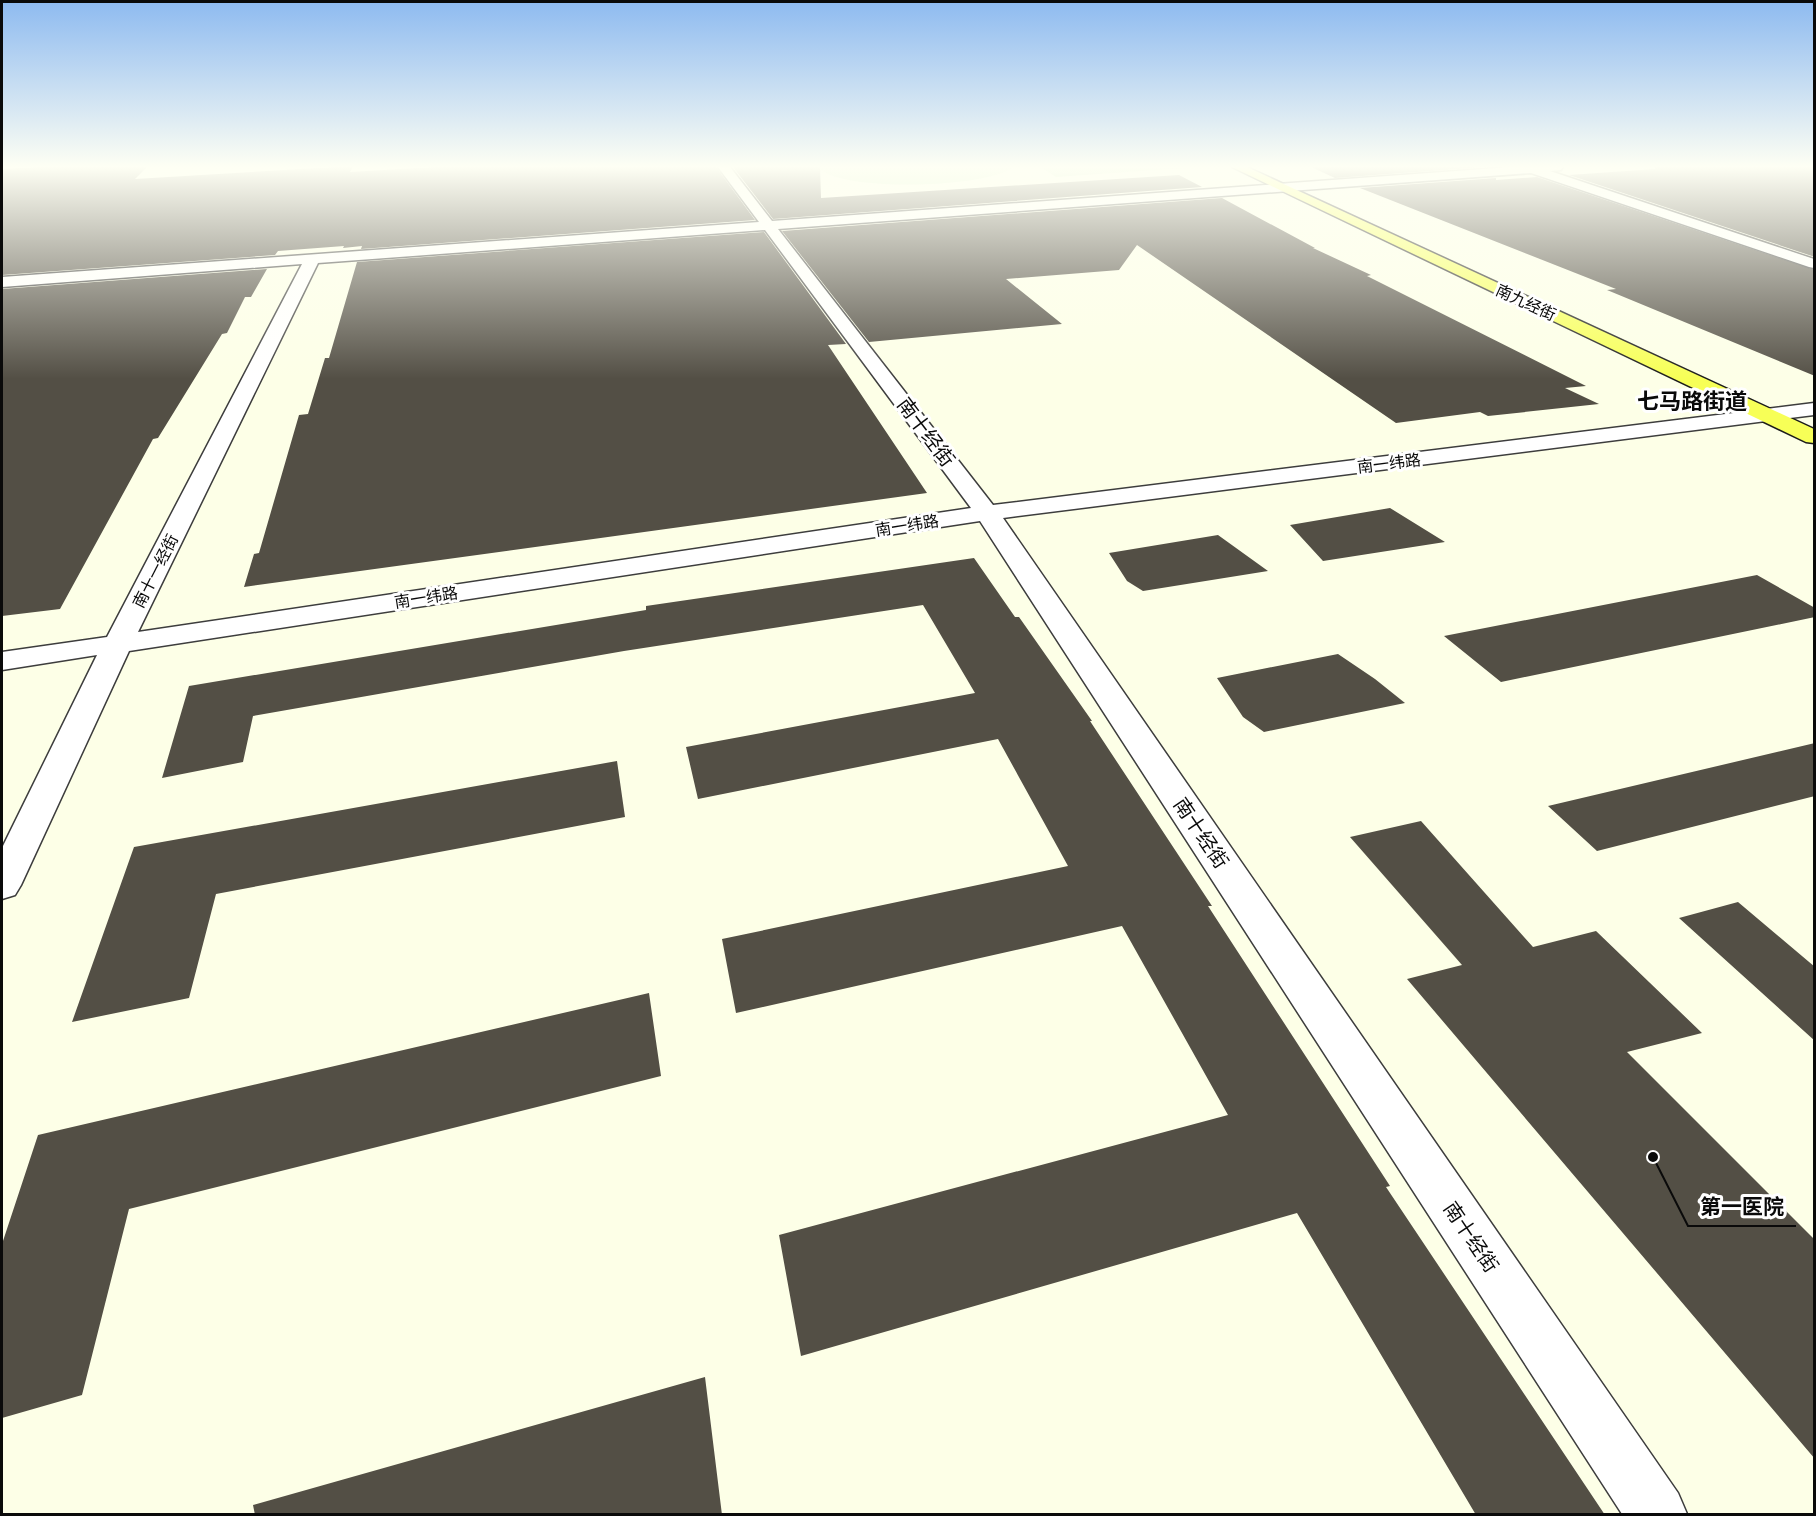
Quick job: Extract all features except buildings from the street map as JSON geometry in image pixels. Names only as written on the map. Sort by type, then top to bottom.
[{"type":"main road","name":"南九经街","points":[[1389,238],[1815,437]]},
{"type":"street","points":[[2,282],[606,238]]},
{"type":"street","name":"南十经街","points":[[778,238],[987,513],[1657,1515]]},
{"type":"street","points":[[1736,238],[1815,264]]},
{"type":"street","name":"南十一经街","points":[[2,885],[118,643],[312,259]]},
{"type":"street","name":"南一纬路","points":[[2,661],[987,513],[1815,409]]},
{"type":"place","name":"第一医院","points":[[1653,1157]]},
{"type":"district","name":"七马路街道","points":[[1692,401]]}]
